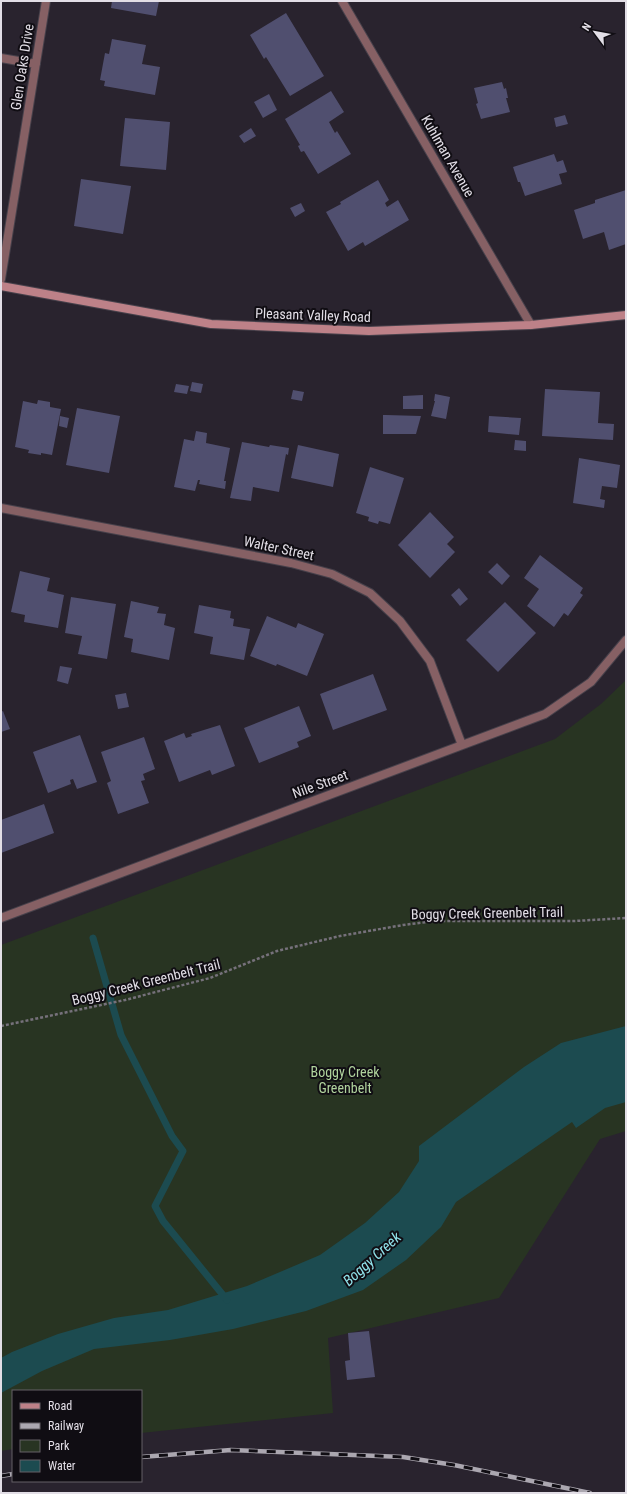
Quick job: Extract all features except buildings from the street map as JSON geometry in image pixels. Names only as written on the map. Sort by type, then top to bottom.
[{"type":"main road","name":"Pleasant Valley Road","points":[[1,286],[211,324],[369,331],[532,325],[626,315]]},
{"type":"street","name":"Glen Oaks Drive","points":[[1,279],[46,1]]},
{"type":"street","name":"Kuhlman Avenue","points":[[342,1],[532,325]]},
{"type":"street","points":[[1,58],[36,64]]},
{"type":"street","name":"Walter Street","points":[[1,508],[291,563],[332,574],[370,593],[400,621],[430,661],[462,745]]},
{"type":"street","name":"Nile Street","points":[[1,918],[545,714],[592,682],[626,640]]},
{"type":"path","name":"Boggy Creek Greenbelt Trail","points":[[1,1026],[125,1000],[210,978],[277,951],[340,936],[403,925],[435,921],[575,921],[626,918]]},
{"type":"green space","name":"Boggy Creek Greenbelt","points":[[626,680],[626,1131],[600,1139],[499,1298],[328,1338],[333,1413],[142,1433],[142,1390],[12,1390],[12,1449],[1,1451],[1,945],[555,739],[601,704]]},
{"type":"water","name":"Boggy Creek","points":[[626,1026],[626,1102],[605,1108],[576,1128],[572,1122],[456,1202],[441,1227],[406,1260],[363,1290],[306,1311],[233,1329],[170,1340],[94,1349],[42,1371],[1,1393],[1,1358],[12,1352],[58,1334],[114,1318],[168,1310],[247,1286],[320,1255],[365,1223],[399,1192],[419,1161],[419,1146],[524,1067],[561,1043]]},
{"type":"waterway","points":[[93,938],[121,1035],[172,1136],[183,1151],[155,1206],[163,1221],[227,1300]]},
{"type":"railway","points":[[142,1457],[231,1450],[403,1457],[454,1465],[590,1493]]},
{"type":"railway","points":[[1,1476],[12,1474]]}]
